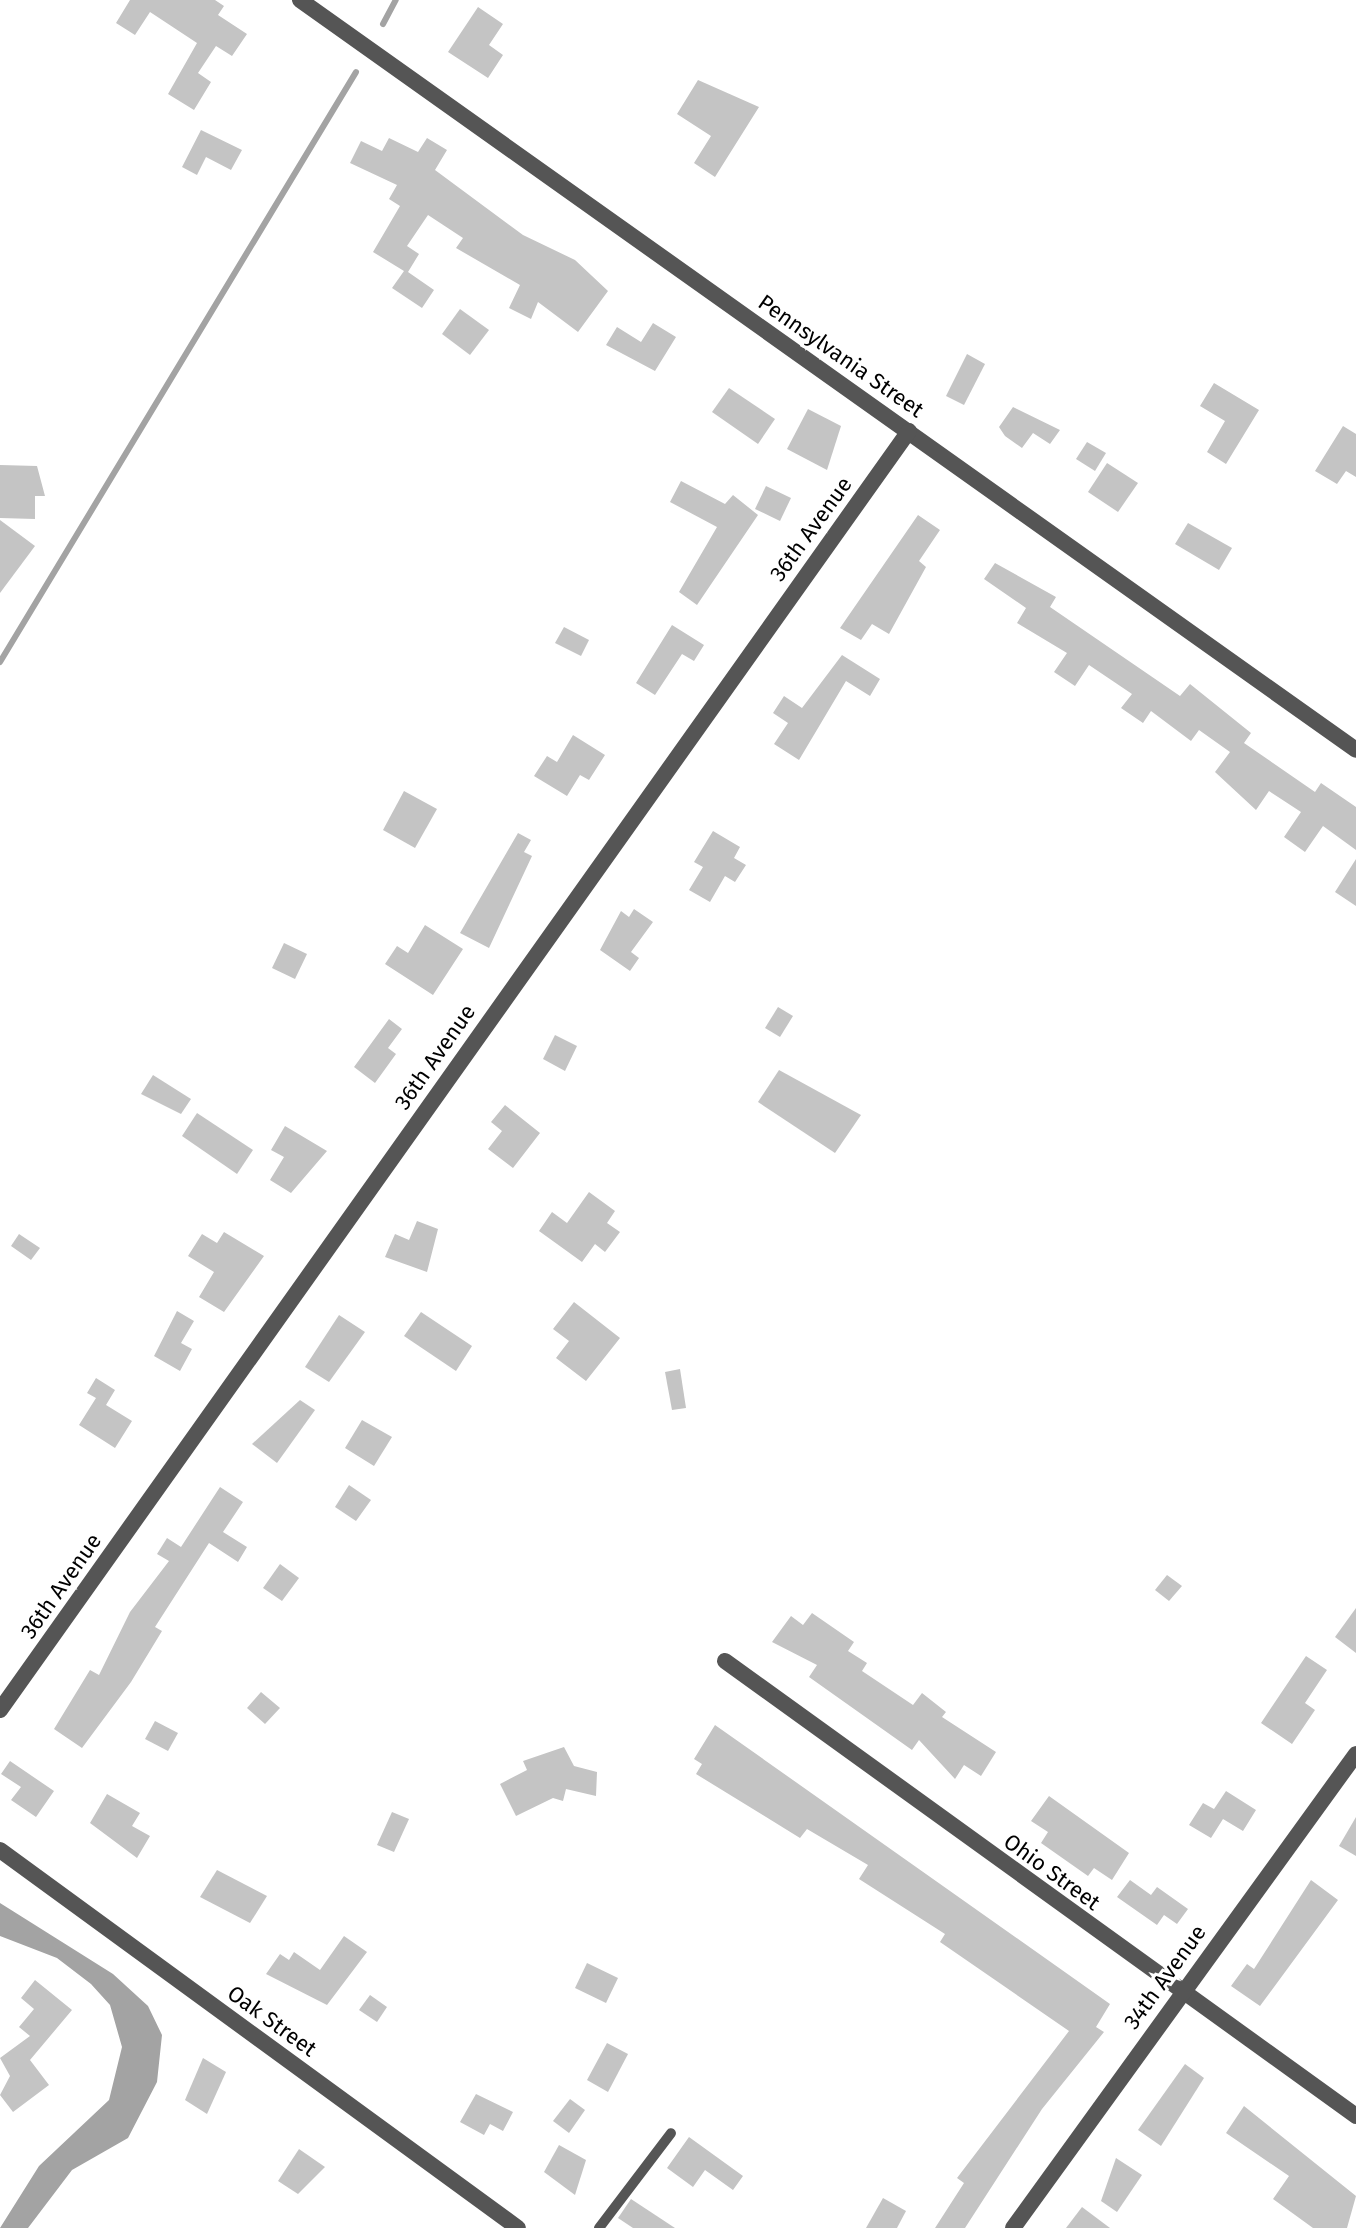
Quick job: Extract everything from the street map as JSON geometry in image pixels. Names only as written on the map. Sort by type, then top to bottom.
[{"type":"street","name":"Pennsylvania Street","points":[[300,0],[1356,750]]},
{"type":"street","name":"36th Avenue","points":[[0,1710],[909,431]]},
{"type":"street","name":"Ohio Street","points":[[725,1661],[1356,2116]]},
{"type":"street","name":"34th Avenue","points":[[1013,2228],[1356,1754]]},
{"type":"street","name":"Oak Street","points":[[0,1850],[518,2228]]},
{"type":"lane","points":[[599,2228],[671,2133]]},
{"type":"shaded area","points":[[0,1903],[113,1974],[148,2006],[162,2035],[157,2082],[128,2138],[72,2170],[28,2228],[0,2228],[39,2166],[109,2100],[122,2047],[110,2005],[91,1984],[57,1958],[0,1936]]},
{"type":"building","points":[[130,0],[215,0],[224,6],[218,15],[247,34],[232,56],[216,46],[198,73],[211,82],[194,110],[168,94],[197,43],[150,12],[135,35],[116,23]]},
{"type":"building","points":[[478,7],[503,24],[489,45],[503,55],[488,78],[448,52]]},
{"type":"building","points":[[698,80],[759,107],[715,177],[694,163],[711,136],[677,114]]},
{"type":"building","points":[[201,130],[242,150],[231,170],[206,157],[197,175],[182,167]]},
{"type":"building","points":[[389,138],[418,152],[427,138],[447,150],[435,170],[523,235],[575,260],[608,291],[578,332],[538,302],[531,319],[509,308],[520,285],[456,248],[463,238],[428,215],[407,246],[419,254],[408,272],[434,290],[422,308],[392,288],[404,271],[373,252],[400,206],[389,199],[397,185],[350,163],[361,141],[382,151]]},
{"type":"building","points":[[460,309],[489,330],[470,355],[442,334]]},
{"type":"building","points":[[653,323],[676,337],[655,371],[606,345],[617,327],[641,342]]},
{"type":"building","points":[[967,354],[985,364],[964,405],[946,396]]},
{"type":"building","points":[[1214,383],[1259,410],[1226,464],[1207,452],[1225,421],[1200,406]]},
{"type":"building","points":[[729,388],[775,419],[758,444],[712,412]]},
{"type":"building","points":[[1013,407],[1060,430],[1050,444],[1033,433],[1022,448],[1005,436],[999,427]]},
{"type":"building","points":[[808,409],[841,426],[827,470],[787,449]]},
{"type":"building","points":[[1343,426],[1356,434],[1356,477],[1346,471],[1337,484],[1315,471]]},
{"type":"building","points":[[1087,442],[1106,453],[1095,471],[1076,459]]},
{"type":"building","points":[[1107,463],[1138,483],[1118,512],[1088,492]]},
{"type":"building","points":[[0,465],[37,466],[45,496],[35,496],[35,519],[0,518]]},
{"type":"building","points":[[681,481],[725,504],[733,495],[758,515],[697,605],[679,592],[717,527],[670,502]]},
{"type":"building","points":[[766,486],[791,498],[780,521],[755,509]]},
{"type":"building","points":[[918,515],[940,530],[919,561],[926,567],[889,634],[872,624],[861,640],[840,628]]},
{"type":"building","points":[[0,520],[35,546],[0,593]]},
{"type":"building","points":[[1188,523],[1232,548],[1219,570],[1175,544]]},
{"type":"building","points":[[995,563],[1056,597],[1050,607],[1180,696],[1190,684],[1251,733],[1244,743],[1315,792],[1321,783],[1356,807],[1356,850],[1323,826],[1305,852],[1284,837],[1301,812],[1269,791],[1256,810],[1215,772],[1230,752],[1199,730],[1191,741],[1151,711],[1143,723],[1121,708],[1132,694],[1089,665],[1075,686],[1054,672],[1067,653],[1017,623],[1026,608],[984,579]]},
{"type":"building","points":[[672,625],[704,645],[694,661],[682,654],[655,695],[636,683]]},
{"type":"building","points":[[564,627],[589,640],[581,656],[555,643]]},
{"type":"building","points":[[842,655],[880,679],[870,696],[846,681],[799,760],[774,744],[788,723],[773,713],[784,696],[802,708]]},
{"type":"building","points":[[573,735],[605,755],[589,780],[580,775],[567,796],[534,776],[547,756],[557,762]]},
{"type":"building","points":[[404,791],[437,809],[415,848],[383,830]]},
{"type":"building","points":[[713,831],[740,847],[734,858],[746,865],[735,882],[725,876],[710,902],[689,890],[703,867],[694,862]]},
{"type":"building","points":[[518,833],[531,840],[524,852],[532,856],[489,948],[460,933]]},
{"type":"building","points":[[1356,859],[1356,906],[1335,892]]},
{"type":"building","points":[[634,909],[653,922],[631,952],[639,958],[630,971],[600,950],[621,911],[629,917]]},
{"type":"building","points":[[425,925],[463,949],[433,995],[385,964],[397,946],[408,953]]},
{"type":"building","points":[[284,943],[307,954],[295,979],[272,968]]},
{"type":"building","points":[[778,1007],[793,1016],[780,1037],[765,1028]]},
{"type":"building","points":[[389,1019],[402,1029],[388,1048],[396,1054],[375,1083],[354,1067]]},
{"type":"building","points":[[555,1035],[577,1046],[565,1071],[543,1059]]},
{"type":"building","points":[[779,1070],[861,1115],[835,1153],[758,1102]]},
{"type":"building","points":[[153,1075],[191,1099],[181,1114],[141,1094]]},
{"type":"building","points":[[505,1105],[540,1133],[513,1168],[488,1149],[502,1131],[491,1122]]},
{"type":"building","points":[[197,1113],[253,1150],[237,1174],[182,1136]]},
{"type":"building","points":[[285,1126],[327,1151],[291,1193],[270,1180],[284,1157],[271,1150]]},
{"type":"building","points":[[589,1192],[615,1211],[607,1223],[620,1232],[605,1252],[595,1244],[582,1262],[539,1231],[552,1212],[567,1223]]},
{"type":"building","points":[[417,1221],[438,1229],[427,1272],[385,1257],[395,1234],[409,1240]]},
{"type":"building","points":[[224,1232],[264,1256],[224,1312],[199,1297],[214,1272],[188,1256],[202,1234],[217,1243]]},
{"type":"building","points":[[19,1234],[40,1248],[31,1260],[11,1246]]},
{"type":"building","points":[[574,1302],[620,1338],[586,1381],[556,1358],[569,1341],[553,1329]]},
{"type":"building","points":[[177,1311],[194,1321],[181,1343],[192,1349],[180,1371],[154,1356]]},
{"type":"building","points":[[421,1312],[472,1346],[456,1371],[404,1336]]},
{"type":"building","points":[[339,1315],[365,1332],[329,1382],[305,1367]]},
{"type":"building","points":[[680,1369],[686,1408],[672,1410],[665,1372]]},
{"type":"building","points":[[96,1378],[115,1390],[106,1405],[132,1421],[115,1448],[79,1425],[96,1398],[87,1393]]},
{"type":"building","points":[[300,1400],[315,1410],[277,1463],[252,1444]]},
{"type":"building","points":[[362,1420],[392,1437],[374,1466],[345,1448]]},
{"type":"building","points":[[349,1485],[371,1500],[356,1521],[335,1507]]},
{"type":"building","points":[[220,1487],[243,1502],[223,1532],[247,1547],[238,1562],[209,1543],[155,1627],[162,1631],[131,1682],[82,1748],[54,1729],[90,1670],[99,1675],[130,1612],[169,1561],[157,1554],[167,1538],[181,1547]]},
{"type":"building","points":[[280,1564],[299,1578],[282,1601],[263,1588]]},
{"type":"building","points":[[1167,1575],[1182,1586],[1169,1601],[1155,1590]]},
{"type":"building","points":[[1356,1608],[1356,1653],[1335,1637]]},
{"type":"building","points":[[812,1613],[854,1642],[848,1651],[867,1663],[862,1671],[913,1705],[922,1693],[946,1712],[942,1717],[996,1752],[981,1776],[964,1765],[955,1779],[919,1740],[912,1750],[809,1677],[817,1665],[772,1642],[791,1616],[803,1625]]},
{"type":"building","points":[[1306,1656],[1327,1670],[1305,1703],[1315,1710],[1292,1744],[1261,1723]]},
{"type":"building","points":[[261,1692],[280,1708],[265,1724],[247,1708]]},
{"type":"building","points":[[155,1721],[178,1733],[168,1751],[145,1739]]},
{"type":"building","points":[[715,1725],[1110,2004],[1096,2027],[1104,2032],[1042,2109],[965,2228],[935,2228],[964,2183],[957,2178],[1069,2031],[940,1942],[945,1934],[859,1879],[868,1865],[807,1829],[800,1838],[696,1774],[702,1764],[694,1759]]},
{"type":"building","points":[[564,1747],[574,1766],[597,1772],[596,1796],[566,1789],[563,1801],[553,1798],[516,1816],[500,1784],[527,1770],[523,1761]]},
{"type":"building","points":[[10,1761],[54,1791],[36,1817],[11,1800],[21,1787],[1,1774]]},
{"type":"building","points":[[1226,1791],[1256,1810],[1243,1831],[1223,1819],[1211,1838],[1189,1825],[1203,1803],[1214,1809]]},
{"type":"building","points":[[107,1794],[140,1813],[132,1826],[150,1836],[137,1858],[90,1823]]},
{"type":"building","points":[[1049,1796],[1129,1853],[1112,1880],[1094,1868],[1088,1876],[1041,1843],[1048,1832],[1031,1821]]},
{"type":"building","points":[[392,1812],[409,1819],[394,1852],[377,1845]]},
{"type":"building","points":[[1356,1817],[1356,1856],[1339,1846]]},
{"type":"building","points":[[217,1870],[267,1896],[250,1923],[200,1897]]},
{"type":"building","points":[[1130,1880],[1151,1895],[1157,1887],[1188,1909],[1177,1924],[1164,1915],[1157,1925],[1117,1897]]},
{"type":"building","points":[[1311,1880],[1338,1900],[1260,2006],[1231,1986],[1247,1964],[1254,1969]]},
{"type":"building","points":[[344,1936],[367,1952],[327,2005],[266,1974],[280,1954],[289,1960],[294,1952],[320,1970]]},
{"type":"building","points":[[587,1963],[618,1978],[606,2003],[575,1988]]},
{"type":"building","points":[[35,1980],[72,2010],[30,2060],[49,2085],[13,2112],[0,2095],[10,2076],[0,2058],[30,2036],[19,2027],[34,2009],[21,1998]]},
{"type":"building","points":[[370,1995],[387,2007],[377,2022],[359,2010]]},
{"type":"building","points":[[607,2043],[628,2054],[608,2092],[587,2080]]},
{"type":"building","points":[[203,2058],[226,2072],[207,2114],[185,2100]]},
{"type":"building","points":[[1185,2064],[1204,2078],[1161,2146],[1138,2130]]},
{"type":"building","points":[[476,2094],[513,2112],[503,2131],[490,2124],[484,2135],[460,2122]]},
{"type":"building","points":[[570,2099],[585,2110],[569,2133],[553,2121]]},
{"type":"building","points":[[1244,2106],[1356,2196],[1347,2228],[1313,2228],[1273,2199],[1289,2176],[1226,2133]]},
{"type":"building","points":[[689,2137],[743,2176],[733,2190],[705,2170],[693,2187],[667,2168]]},
{"type":"building","points":[[559,2145],[586,2160],[575,2195],[544,2172]]},
{"type":"building","points":[[299,2149],[325,2167],[298,2194],[278,2181]]},
{"type":"building","points":[[1116,2158],[1142,2175],[1117,2212],[1101,2201]]},
{"type":"building","points":[[883,2198],[906,2211],[897,2228],[866,2228]]},
{"type":"building","points":[[631,2199],[675,2228],[633,2228],[618,2218]]},
{"type":"building","points":[[1082,2207],[1110,2228],[1066,2228]]},
{"type":"waterway","points":[[383,24],[396,0]]},
{"type":"waterway","points":[[0,662],[356,72]]}]
